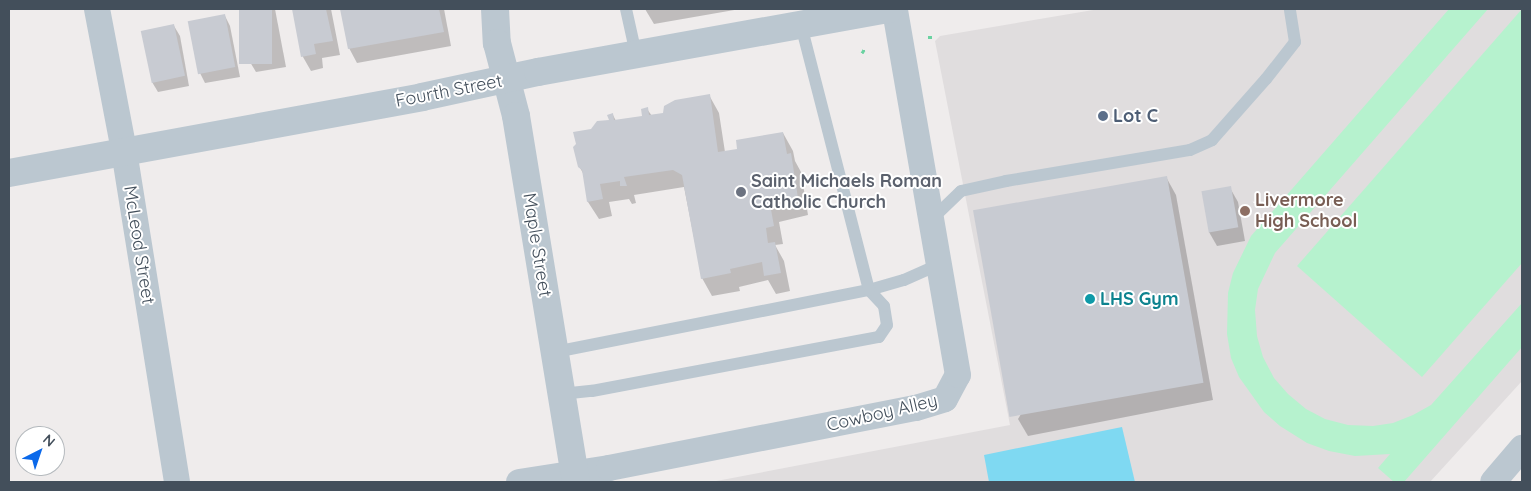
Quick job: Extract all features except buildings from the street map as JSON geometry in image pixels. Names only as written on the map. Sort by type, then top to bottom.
[{"type":"street","name":"McLeod Street","points":[[97,9],[124,151],[177,482]]},
{"type":"street","name":"Maple Street","points":[[495,9],[497,43],[516,116],[575,478]]},
{"type":"street","name":"Fourth Street","points":[[9,173],[636,54],[889,9]]},
{"type":"street","name":"Cowboy Alley","points":[[575,478],[898,412],[945,400],[958,375],[895,9]]},
{"type":"street","points":[[1493,482],[1522,448]]},
{"type":"street","points":[[519,482],[575,478]]},
{"type":"lane","points":[[626,9],[636,54]]},
{"type":"lane","points":[[930,220],[961,191],[1006,181],[1190,150],[1212,140],[1295,42],[1290,9]]},
{"type":"lane","points":[[561,394],[592,391],[879,337],[887,325],[884,306],[869,290],[801,25]]},
{"type":"lane","points":[[554,352],[869,290],[904,280],[938,265]]},
{"type":"path","points":[[862,53],[865,48]]},
{"type":"shaded area","name":"Livermore High School","points":[[1099,9],[1522,9],[1522,381],[1430,482],[711,482],[1010,425],[935,41],[940,36]]},
{"type":"green space","points":[[1449,9],[1488,9],[1275,253],[1258,289],[1255,310],[1257,336],[1263,357],[1274,378],[1288,394],[1306,409],[1325,419],[1348,425],[1373,426],[1393,423],[1431,405],[1522,303],[1522,347],[1404,482],[1394,482],[1378,468],[1390,454],[1355,456],[1329,451],[1307,443],[1280,426],[1264,412],[1239,377],[1231,358],[1227,334],[1228,293],[1233,273],[1251,236]]},
{"type":"green space","points":[[1522,9],[1522,263],[1422,377],[1297,266]]},
{"type":"water","points":[[1122,427],[1135,482],[989,482],[984,455]]},
{"type":"place","name":"Lot C","points":[[1103,116]]},
{"type":"place","name":"Saint Michaels Roman Catholic Church","points":[[741,192]]},
{"type":"place","name":"Livermore High School","points":[[1245,211]]},
{"type":"place","name":"LHS Gym","points":[[1090,299]]}]
